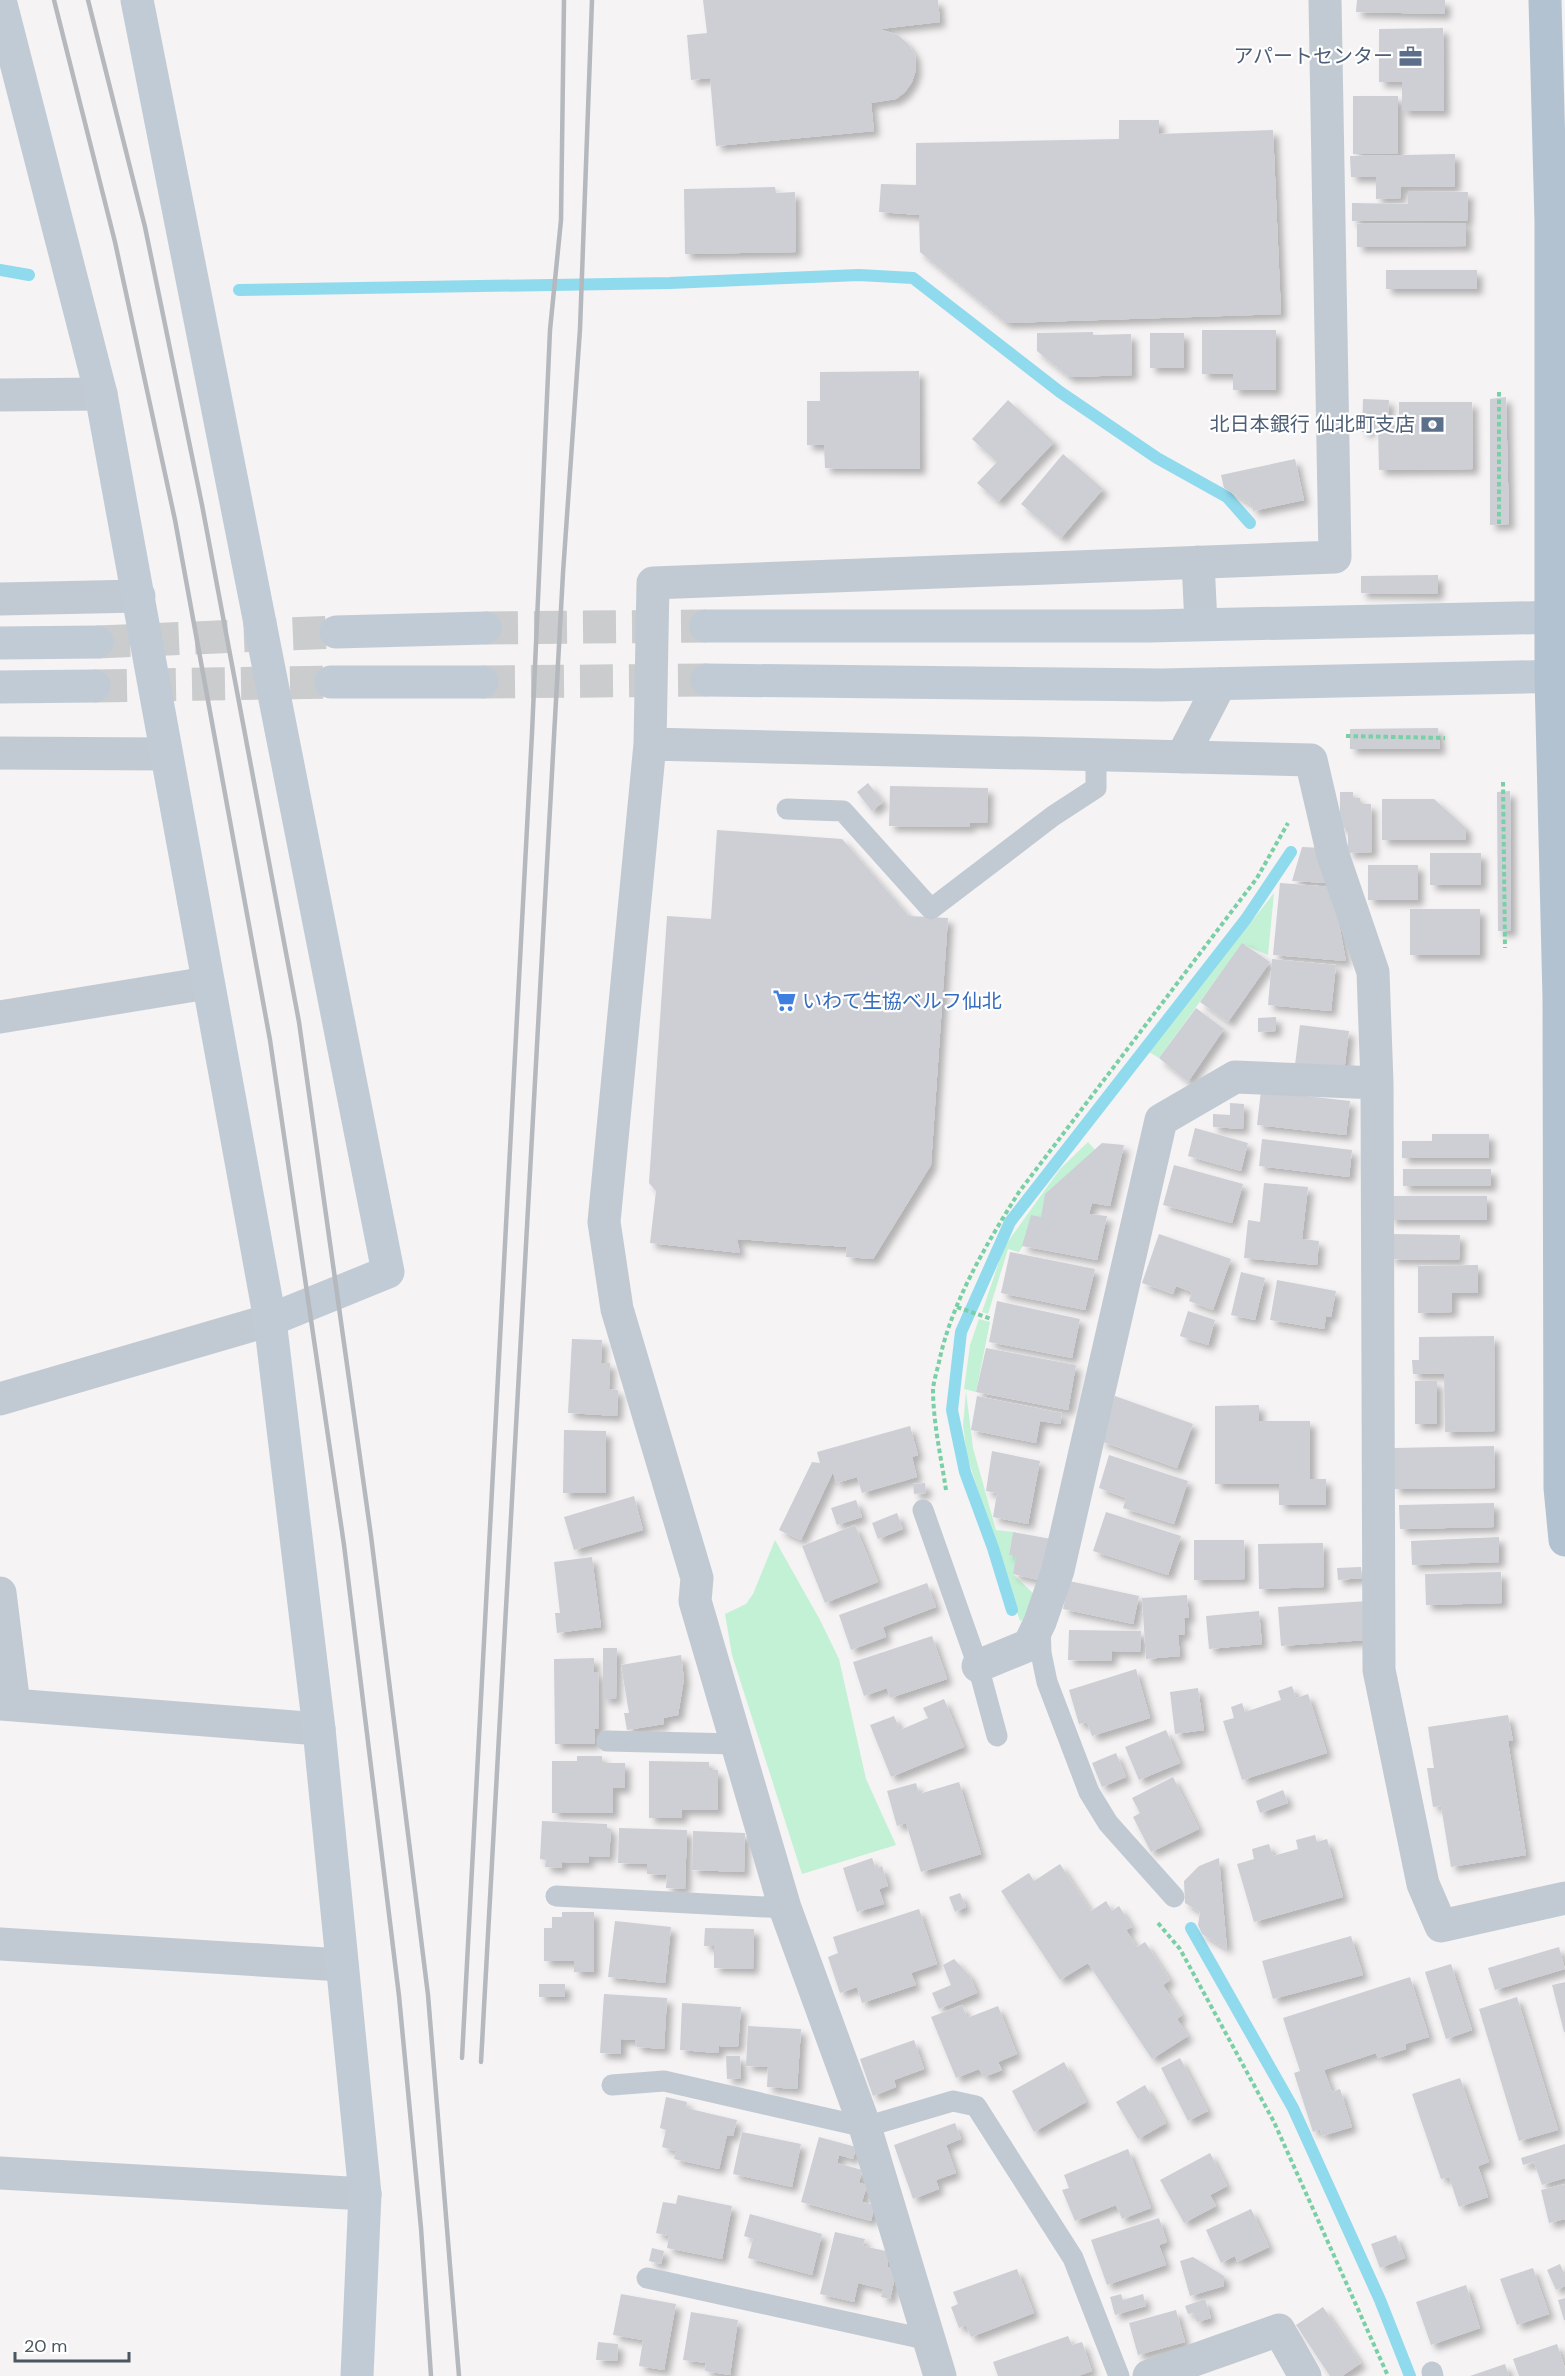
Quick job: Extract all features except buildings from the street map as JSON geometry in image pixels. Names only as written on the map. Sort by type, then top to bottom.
[{"type":"main road","points":[[1545,0],[1558,222],[1560,1488],[1565,1540]]},
{"type":"street","points":[[0,0],[101,394],[140,596],[165,754],[270,1320],[319,1729],[365,2194],[357,2376]]},
{"type":"street","points":[[0,1399],[270,1320],[388,1272],[137,0]]},
{"type":"street","points":[[940,2376],[865,2127],[785,1908],[695,1601],[697,1578],[617,1309],[604,1222],[650,744],[653,583],[1335,557],[1325,0]]},
{"type":"street","points":[[0,395],[101,394]]},
{"type":"street","points":[[1198,562],[1201,624]]},
{"type":"street","points":[[0,599],[140,596]]},
{"type":"street","points":[[706,626],[1201,624],[1558,617]]},
{"type":"street","points":[[336,632],[485,628]]},
{"type":"street","points":[[0,643],[98,642]]},
{"type":"street","points":[[706,680],[1220,684],[1558,676]]},
{"type":"street","points":[[331,682],[482,682]]},
{"type":"street","points":[[1182,757],[1220,684]]},
{"type":"street","points":[[0,687],[94,687]]},
{"type":"street","points":[[650,744],[1311,760],[1333,855],[1373,972],[1377,1083],[1379,1670],[1423,1884],[1441,1926],[1565,1898]]},
{"type":"street","points":[[0,753],[165,754]]},
{"type":"street","points":[[0,1017],[207,983]]},
{"type":"street","points":[[978,1666],[1029,1645],[1040,1622],[1058,1570],[1161,1120],[1234,1077],[1377,1083]]},
{"type":"street","points":[[0,1593],[7,1705],[319,1729]]},
{"type":"street","points":[[0,1944],[342,1965]]},
{"type":"street","points":[[0,2173],[365,2194]]},
{"type":"street","points":[[1149,2376],[1279,2330],[1305,2376]]},
{"type":"lane","points":[[787,809],[843,810],[932,909],[1053,816],[1096,788],[1096,755]]},
{"type":"lane","points":[[923,1510],[978,1666],[997,1736]]},
{"type":"lane","points":[[1040,1622],[1041,1653],[1047,1682],[1089,1792],[1108,1823],[1174,1898]]},
{"type":"lane","points":[[607,1741],[737,1744]]},
{"type":"lane","points":[[556,1896],[785,1908]]},
{"type":"lane","points":[[612,2085],[664,2081],[865,2127],[953,2101],[976,2106],[1073,2258],[1119,2376]]},
{"type":"lane","points":[[647,2278],[929,2340]]},
{"type":"path","points":[[1498,392],[1500,526]]},
{"type":"path","points":[[1346,736],[1445,738]]},
{"type":"path","points":[[1503,782],[1505,948]]},
{"type":"path","points":[[947,1491],[933,1388],[945,1332],[992,1236],[1019,1192],[1257,878],[1291,818]]},
{"type":"path","points":[[958,1308],[991,1318]]},
{"type":"path","points":[[1151,1916],[1180,1949],[1274,2122],[1388,2376]]},
{"type":"green space","points":[[1274,893],[1268,955],[1242,944],[1159,1058],[1149,1052]]},
{"type":"green space","points":[[1088,1142],[1095,1150],[1041,1217],[1019,1252],[1008,1249],[988,1314],[982,1312],[1004,1247],[1060,1169]]},
{"type":"green space","points":[[979,1319],[990,1322],[976,1392],[964,1389],[970,1345]]},
{"type":"green space","points":[[966,1392],[973,1448],[996,1530],[1013,1532],[1009,1554],[1016,1555],[1013,1574],[1036,1596],[1030,1617],[1020,1621],[967,1456],[963,1425]]},
{"type":"green space","points":[[775,1540],[839,1659],[866,1779],[896,1845],[802,1874],[732,1655],[725,1614],[746,1604],[753,1594]]},
{"type":"waterway","points":[[0,270],[29,275]]},
{"type":"waterway","points":[[239,290],[670,283],[859,275],[913,278],[1060,392],[1157,458],[1227,497],[1250,523]]},
{"type":"waterway","points":[[1012,1610],[993,1548],[965,1472],[952,1410],[961,1332],[1010,1222],[1246,919],[1291,852]]},
{"type":"waterway","points":[[1191,1928],[1293,2108],[1380,2300],[1410,2376]]},
{"type":"tunnel","points":[[485,628],[706,626]]},
{"type":"tunnel","points":[[97,642],[336,632]]},
{"type":"tunnel","points":[[482,682],[707,680]]},
{"type":"tunnel","points":[[94,686],[331,682]]},
{"type":"railway","points":[[54,0],[115,242],[175,520],[270,1040],[344,1545],[399,1996],[421,2228],[431,2376]]},
{"type":"railway","points":[[88,0],[145,227],[202,505],[299,1022],[371,1536],[428,1995],[459,2376]]},
{"type":"railway","points":[[462,2058],[532,733],[550,330],[561,220],[564,0]]},
{"type":"railway","points":[[481,2062],[563,573],[580,329],[592,0]]},
{"type":"place","name":"アパートセンター","points":[[1411,56]]},
{"type":"place","name":"北日本銀行 仙北町支店","points":[[1433,424]]},
{"type":"place","name":"いわて生協ベルフ仙北","points":[[784,1001]]}]
